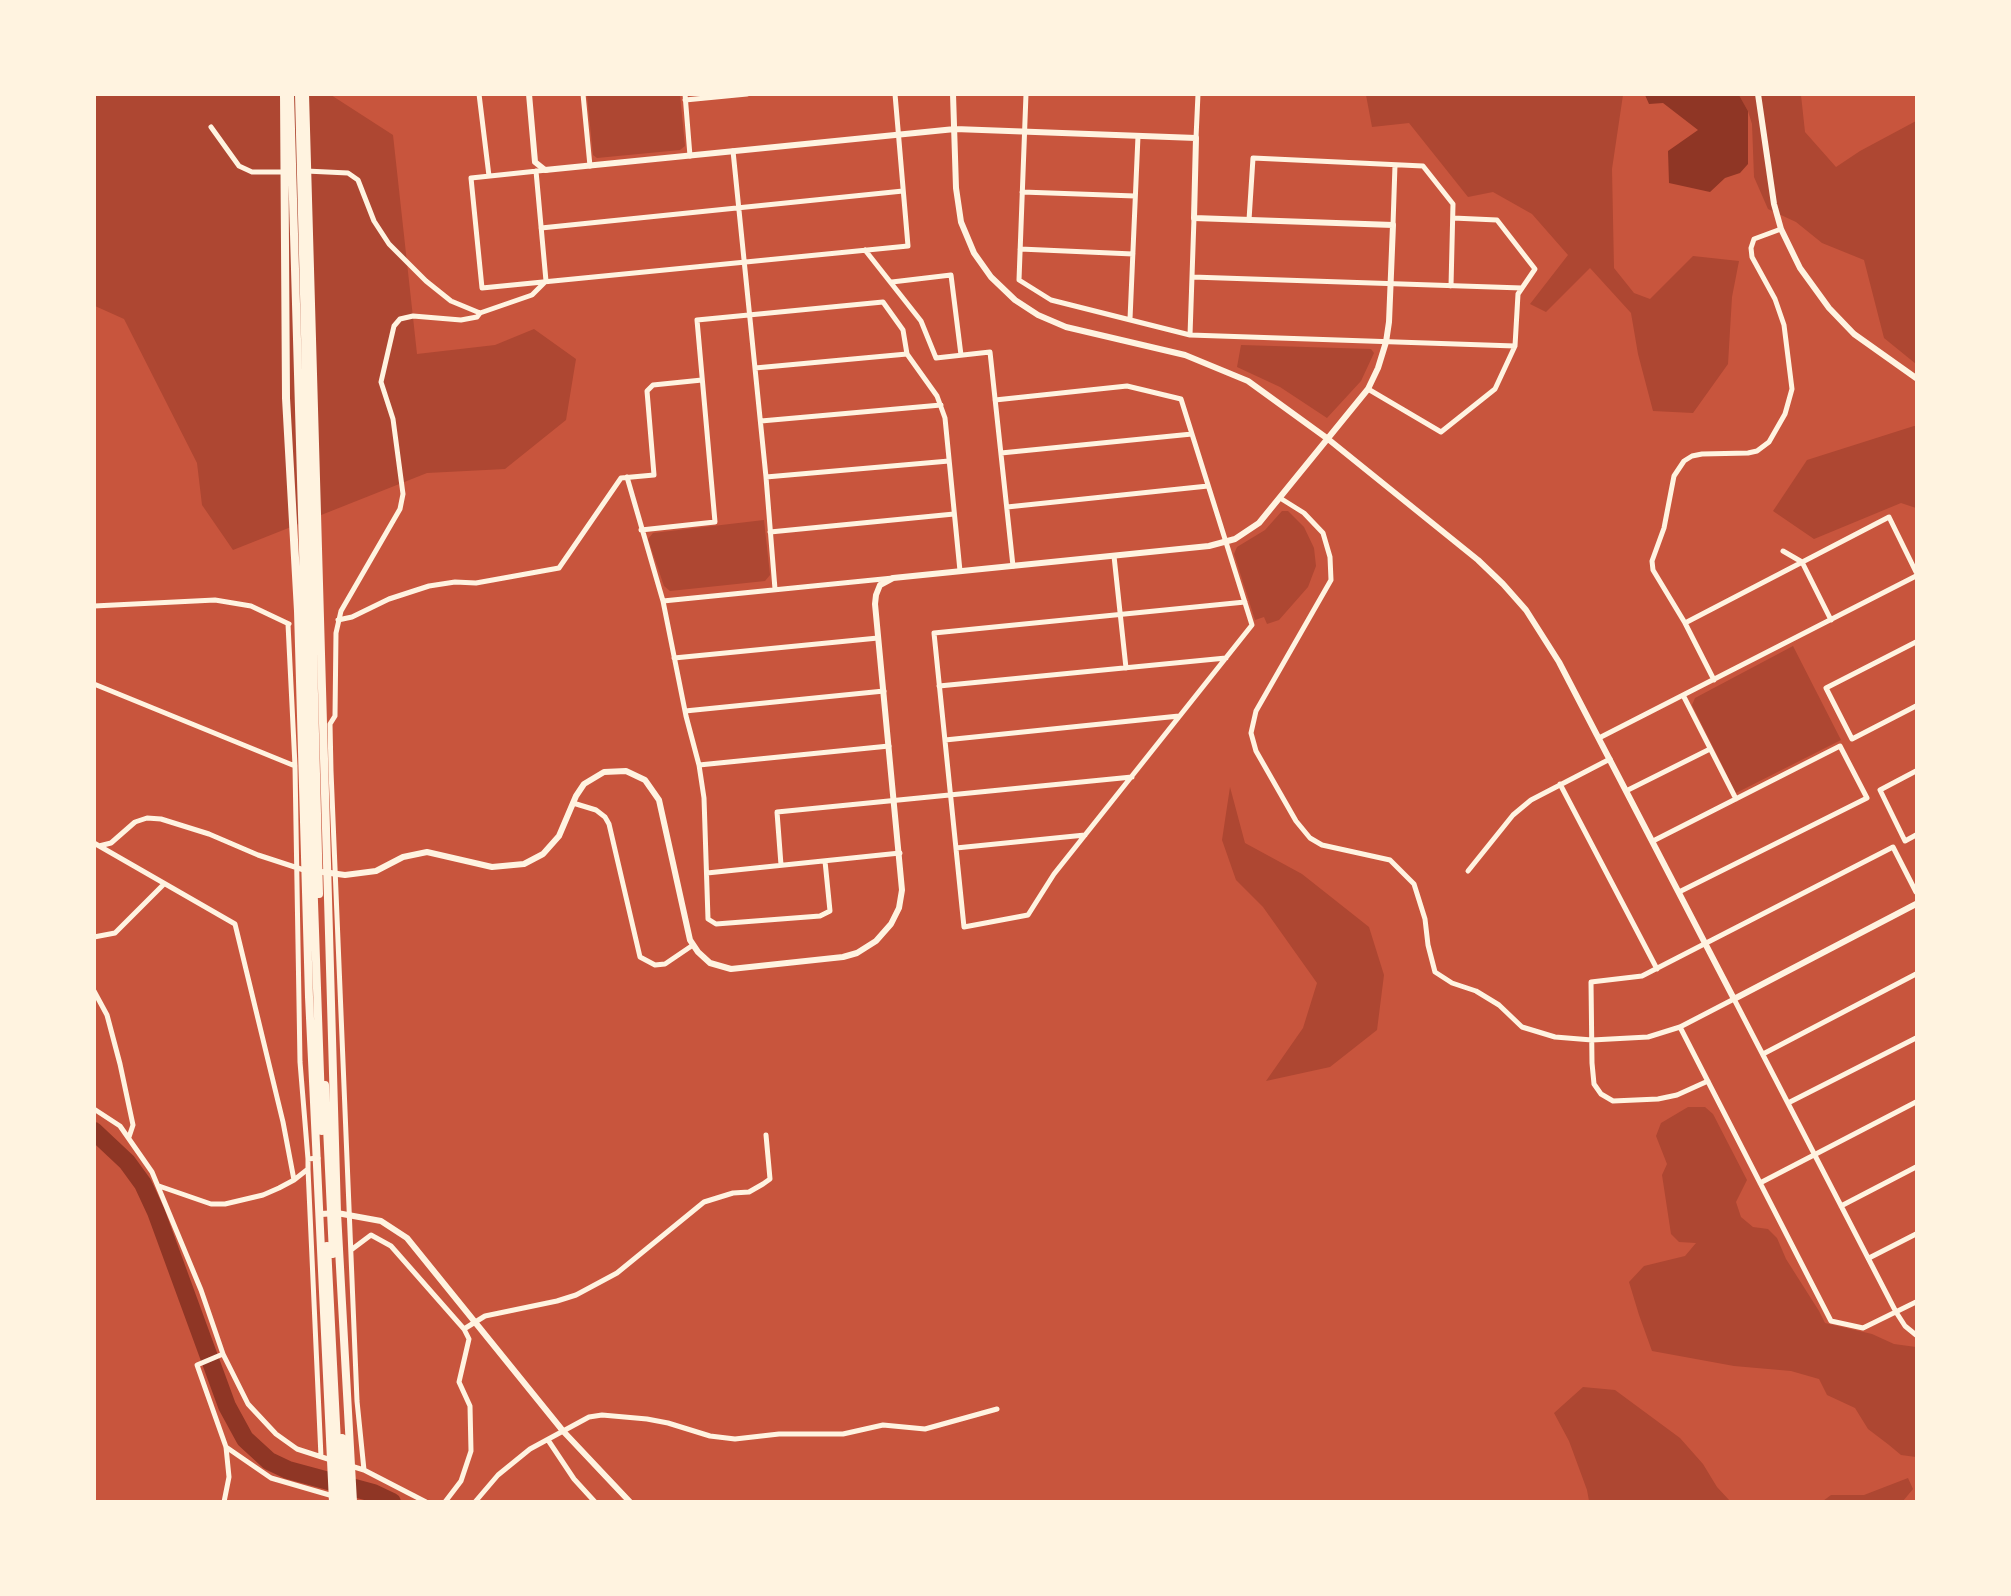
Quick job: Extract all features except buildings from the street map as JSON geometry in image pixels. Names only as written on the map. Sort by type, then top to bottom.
[{"type":"main road","points":[[284,94],[285,338],[302,720],[309,997],[333,1502]]},
{"type":"main road","points":[[290,94],[319,1059],[340,1502]]},
{"type":"main road","points":[[299,94],[324,1054],[346,1502]]},
{"type":"main road","points":[[305,94],[322,720],[331,873],[337,1213],[353,1502]]},
{"type":"street","points":[[480,94],[489,176]]},
{"type":"street","points":[[529,94],[535,162],[541,169],[552,169]]},
{"type":"street","points":[[583,94],[590,166]]},
{"type":"street","points":[[690,156],[685,97],[747,94]]},
{"type":"street","points":[[895,94],[899,135],[908,246],[482,288],[471,178],[733,151],[899,135],[955,130],[1196,138]]},
{"type":"street","points":[[953,94],[956,188],[961,222],[979,261],[1015,300],[1038,315],[1066,327],[1185,355],[1248,381],[1328,439],[1503,583],[1544,636],[1896,1312],[1905,1326],[1916,1335]]},
{"type":"street","points":[[1026,94],[1019,280],[1051,300],[1190,335],[1515,346]]},
{"type":"street","points":[[1190,335],[1198,94]]},
{"type":"street","points":[[1758,94],[1771,190],[1781,229],[1800,268],[1829,308],[1854,334],[1916,378]]},
{"type":"street","points":[[211,127],[239,166],[252,172],[348,173],[358,180],[374,221],[389,244],[426,281],[451,301],[480,313]]},
{"type":"street","points":[[1130,319],[1138,136]]},
{"type":"street","points":[[733,151],[775,589]]},
{"type":"street","points":[[1250,220],[1253,158],[1423,166],[1453,204],[1451,286]]},
{"type":"street","points":[[663,601],[1209,547],[1243,535],[1255,526],[1280,498],[1328,439],[1368,388],[1378,368],[1386,342],[1391,284],[1395,165]]},
{"type":"street","points":[[536,171],[546,281]]},
{"type":"street","points":[[541,228],[903,191]]},
{"type":"street","points":[[1022,192],[1135,196]]},
{"type":"street","points":[[1194,218],[1394,225]]},
{"type":"street","points":[[1368,388],[1441,432],[1495,389],[1515,346],[1518,294],[1535,269],[1497,220],[1453,218]]},
{"type":"street","points":[[1714,680],[1652,566],[1667,514],[1674,476],[1684,461],[1692,456],[1748,453],[1763,448],[1776,433],[1792,389],[1784,325],[1775,299],[1752,257],[1751,248],[1754,239],[1781,229]]},
{"type":"street","points":[[1020,249],[1133,254]]},
{"type":"street","points":[[865,250],[921,321],[936,358],[990,352],[1013,566]]},
{"type":"street","points":[[892,282],[951,275],[961,355]]},
{"type":"street","points":[[1192,277],[1522,288]]},
{"type":"street","points":[[364,1470],[357,1401],[350,1215],[331,873],[330,724],[335,716],[336,633],[338,620],[353,587],[400,509],[403,494],[393,419],[382,382],[394,326],[400,319],[413,316],[461,320],[477,317],[480,313],[532,295],[546,281]]},
{"type":"street","points":[[641,530],[715,522],[697,320],[883,302],[903,330],[906,354],[937,396],[945,418],[960,571]]},
{"type":"street","points":[[755,368],[906,354]]},
{"type":"street","points":[[338,620],[429,586],[455,582],[476,583],[559,568],[621,478],[654,475],[647,391],[653,384],[702,380]]},
{"type":"street","points":[[995,400],[1127,386],[1181,399],[1208,486],[1245,602],[1252,625],[1054,874],[1028,915],[964,927],[934,633],[1245,602]]},
{"type":"street","points":[[761,421],[941,405]]},
{"type":"street","points":[[1001,453],[1192,434]]},
{"type":"street","points":[[766,477],[949,461]]},
{"type":"street","points":[[627,477],[663,601],[699,765],[704,797],[708,919],[716,924],[820,916],[830,911],[825,861]]},
{"type":"street","points":[[1007,507],[1208,486]]},
{"type":"street","points":[[1280,498],[1304,513],[1322,533],[1330,557],[1331,580],[1256,711],[1251,733],[1256,751],[1296,821],[1310,838],[1322,845],[1390,860],[1414,884],[1425,919],[1435,972],[1452,983],[1476,991],[1499,1005],[1522,1027],[1555,1037],[1592,1040],[1648,1037],[1680,1027],[1916,904]]},
{"type":"street","points":[[770,531],[954,514]]},
{"type":"street","points":[[1599,738],[1916,574],[1889,517],[1685,623]]},
{"type":"street","points":[[1783,551],[1802,562],[1831,620]]},
{"type":"street","points":[[1114,556],[1126,668]]},
{"type":"street","points":[[97,844],[111,842],[135,822],[148,818],[161,819],[209,834],[258,855],[307,871],[345,875],[376,871],[403,857],[418,853],[431,853],[492,867],[524,864],[542,854],[559,836],[584,784],[604,772],[618,770],[632,773],[650,785],[659,800],[688,932],[693,945],[710,963],[732,969],[843,957],[857,953],[884,933],[899,908],[902,890],[876,595],[882,583],[893,578]]},
{"type":"street","points":[[94,606],[215,600],[251,606],[288,624],[336,633]]},
{"type":"street","points":[[288,624],[295,766],[300,1062],[308,1159],[321,1457]]},
{"type":"street","points":[[674,658],[878,638]]},
{"type":"street","points":[[1916,642],[1826,688],[1852,739],[1916,706]]},
{"type":"street","points":[[940,686],[1226,658]]},
{"type":"street","points":[[94,684],[295,766]]},
{"type":"street","points":[[685,711],[884,691]]},
{"type":"street","points":[[1683,695],[1736,799]]},
{"type":"street","points":[[945,740],[1180,716]]},
{"type":"street","points":[[699,765],[889,746]]},
{"type":"street","points":[[1653,841],[1840,746],[1867,797],[1679,892]]},
{"type":"street","points":[[1626,791],[1710,749]]},
{"type":"street","points":[[1468,871],[1513,815],[1531,800],[1610,759]]},
{"type":"street","points":[[1916,771],[1880,790],[1905,841],[1916,835]]},
{"type":"street","points":[[781,865],[777,812],[1132,777]]},
{"type":"street","points":[[1560,784],[1657,969]]},
{"type":"street","points":[[573,803],[596,810],[609,824],[640,957],[655,965],[665,964],[693,945]]},
{"type":"street","points":[[956,848],[1085,835]]},
{"type":"street","points":[[97,844],[235,925],[295,1180]]},
{"type":"street","points":[[1708,1081],[1676,1095],[1658,1099],[1613,1101],[1601,1094],[1594,1084],[1591,982],[1642,976],[1893,847],[1916,892]]},
{"type":"street","points":[[707,873],[900,853]]},
{"type":"street","points":[[94,937],[115,933],[164,884]]},
{"type":"street","points":[[1763,1054],[1916,974]]},
{"type":"street","points":[[94,991],[107,1015],[120,1064],[133,1125],[130,1137]]},
{"type":"street","points":[[1680,1027],[1831,1321],[1863,1328],[1916,1302]]},
{"type":"street","points":[[1788,1103],[1916,1038]]},
{"type":"street","points":[[1760,1183],[1916,1102]]},
{"type":"street","points":[[94,1109],[120,1126],[130,1137],[159,1186],[215,1325],[220,1355],[248,1404],[261,1419],[297,1449],[364,1470],[426,1502]]},
{"type":"street","points":[[464,1329],[485,1316],[576,1295],[617,1273],[704,1202],[733,1192],[749,1192],[770,1179],[766,1135]]},
{"type":"street","points":[[308,1159],[318,1158]]},
{"type":"street","points":[[1841,1206],[1916,1167]]},
{"type":"street","points":[[159,1186],[211,1204],[225,1203],[263,1195],[295,1180],[308,1169]]},
{"type":"street","points":[[321,1214],[337,1213],[382,1221],[400,1232],[563,1431],[630,1502]]},
{"type":"street","points":[[1869,1258],[1916,1234]]},
{"type":"street","points":[[351,1250],[371,1235],[391,1246],[464,1329],[469,1339],[459,1382],[470,1406],[471,1451],[461,1482],[445,1502]]},
{"type":"street","points":[[220,1355],[197,1365],[226,1447],[229,1477],[224,1502]]},
{"type":"street","points":[[475,1502],[513,1462],[530,1449],[589,1417],[601,1415],[668,1423],[710,1436],[736,1439],[779,1434],[843,1434],[883,1425],[925,1429],[997,1409]]},
{"type":"street","points":[[548,1440],[574,1479],[595,1502]]},
{"type":"street","points":[[226,1447],[271,1478],[360,1502]]},
{"type":"shaded area","points":[[94,95],[331,95],[393,135],[417,354],[495,345],[534,329],[576,359],[566,420],[505,469],[427,473],[233,550],[202,505],[197,463],[124,319],[95,306]]},
{"type":"shaded area","points":[[587,95],[680,95],[685,146],[680,150],[597,158],[593,155]]},
{"type":"shaded area","points":[[1366,95],[1623,95],[1612,169],[1614,268],[1634,293],[1650,299],[1693,256],[1739,261],[1732,297],[1728,364],[1693,413],[1653,411],[1638,354],[1631,313],[1590,268],[1546,312],[1530,304],[1568,255],[1532,214],[1493,192],[1468,197],[1409,123],[1372,127]]},
{"type":"shaded area","points":[[1645,95],[1739,95],[1748,111],[1748,164],[1740,173],[1725,178],[1710,192],[1669,183],[1668,151],[1698,130],[1663,103],[1649,104]]},
{"type":"shaded area","points":[[1739,95],[1801,95],[1805,132],[1836,167],[1916,121],[1916,364],[1884,338],[1864,260],[1822,243],[1796,222],[1768,209],[1754,177],[1752,124]]},
{"type":"shaded area","points":[[1241,345],[1371,349],[1374,353],[1361,381],[1327,418],[1280,387],[1237,367]]},
{"type":"shaded area","points":[[1914,426],[1916,508],[1901,503],[1814,539],[1773,511],[1807,460]]},
{"type":"shaded area","points":[[1282,511],[1288,511],[1304,527],[1314,548],[1316,566],[1308,587],[1279,620],[1267,624],[1264,617],[1255,620],[1234,554],[1237,547],[1265,530]]},
{"type":"shaded area","points":[[764,520],[770,575],[765,581],[670,591],[664,586],[648,539],[653,533]]},
{"type":"shaded area","points":[[1793,646],[1841,740],[1736,793],[1692,705],[1695,698]]},
{"type":"shaded area","points":[[1230,787],[1245,843],[1302,874],[1369,927],[1384,975],[1377,1030],[1330,1067],[1266,1081],[1303,1028],[1317,983],[1263,907],[1236,880],[1222,840]]},
{"type":"shaded area","points":[[1688,1107],[1705,1107],[1713,1114],[1747,1180],[1736,1202],[1741,1217],[1753,1227],[1768,1229],[1777,1238],[1786,1259],[1825,1323],[1872,1334],[1894,1344],[1916,1347],[1916,1457],[1901,1455],[1868,1429],[1855,1408],[1827,1395],[1819,1379],[1791,1371],[1734,1366],[1652,1351],[1629,1282],[1644,1266],[1685,1256],[1696,1243],[1679,1242],[1671,1234],[1662,1175],[1667,1164],[1656,1136],[1661,1123]]},
{"type":"shaded area","points":[[1583,1387],[1615,1390],[1680,1438],[1730,1501],[1589,1501],[1569,1441],[1554,1413]]},
{"type":"shaded area","points":[[1908,1478],[1913,1489],[1903,1501],[1823,1501],[1831,1495],[1864,1495]]},
{"type":"waterway","points":[[94,1131],[127,1162],[143,1184],[156,1212],[227,1406],[245,1439],[269,1461],[288,1470],[373,1493],[392,1502]]}]
